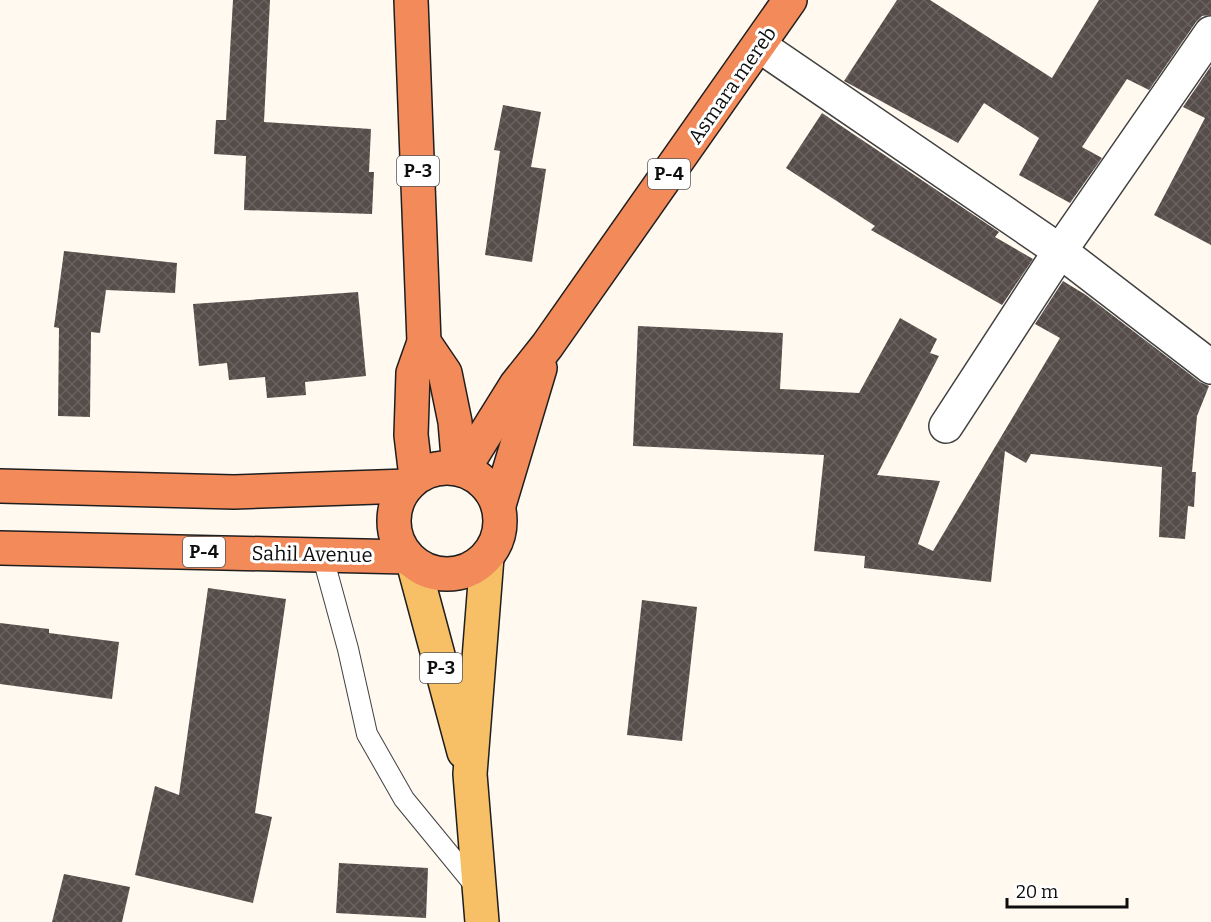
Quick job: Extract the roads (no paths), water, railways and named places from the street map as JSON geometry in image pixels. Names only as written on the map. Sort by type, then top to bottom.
[{"type":"highway","name":"P-3","points":[[411,0],[424,342],[413,373],[412,481]]},
{"type":"highway","name":"Asmara mereb","points":[[547,346],[760,46],[790,0]]},
{"type":"highway","points":[[424,342],[445,373],[455,422],[461,469]]},
{"type":"highway","name":"P-4","points":[[461,469],[516,385],[547,346]]},
{"type":"highway","name":"P-4","points":[[499,505],[547,346]]},
{"type":"highway","points":[[0,486],[234,492],[412,481],[437,468],[461,469],[485,483],[499,505],[500,532],[487,557],[477,566],[451,574],[437,574],[410,559],[399,544],[394,529],[394,514],[398,499],[412,481]]},
{"type":"highway","name":"Sahil Avenue","points":[[0,548],[322,554],[410,559]]},
{"type":"main road","name":"P-3","points":[[481,907],[470,774],[487,557]]},
{"type":"main road","name":"P-3","points":[[410,559],[470,774]]},
{"type":"street","points":[[946,426],[1060,251],[1211,33]]},
{"type":"street","points":[[760,46],[1060,251],[1211,368]]},
{"type":"lane","points":[[322,554],[348,649],[367,734],[404,798],[481,907]]}]
